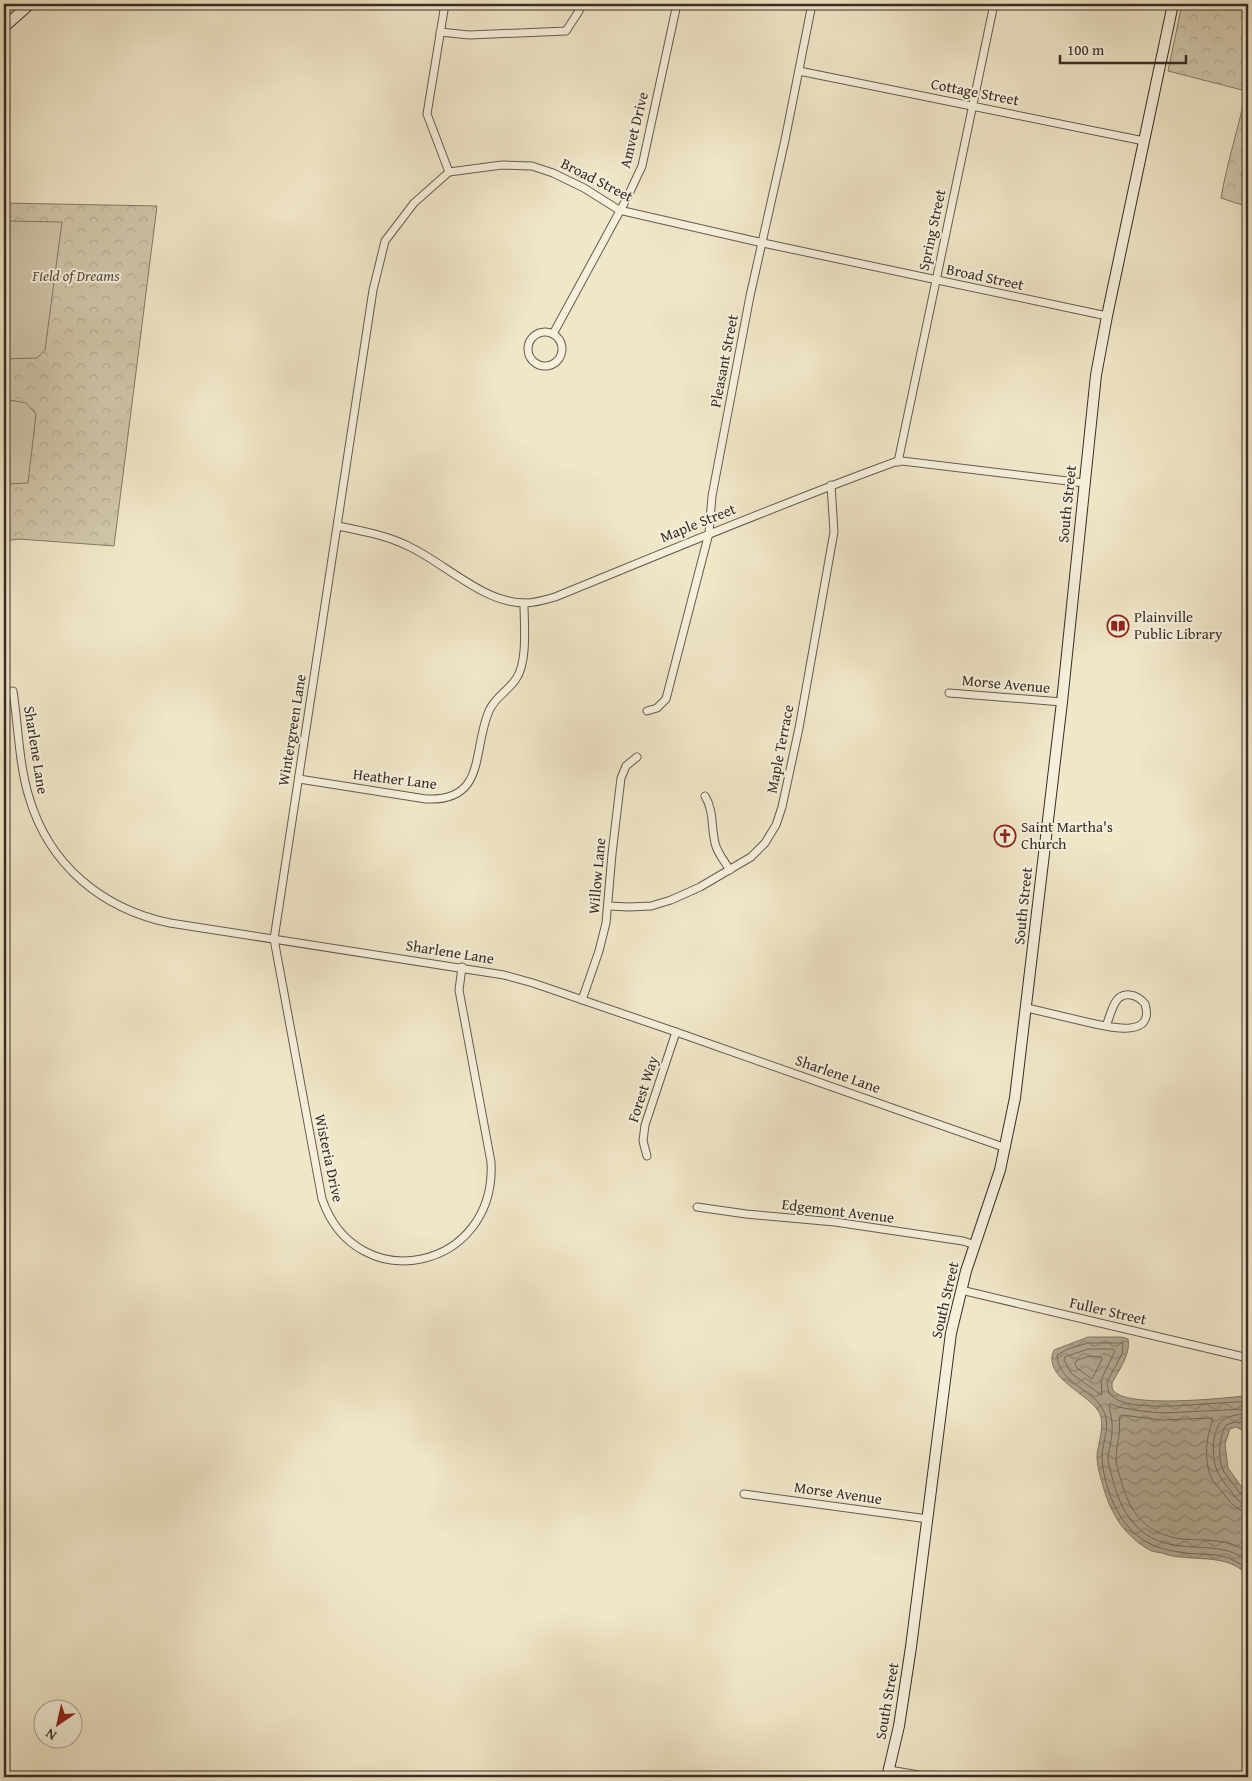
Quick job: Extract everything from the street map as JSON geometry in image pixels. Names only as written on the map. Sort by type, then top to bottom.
[{"type":"main road","points":[[4,27],[30,4]]},
{"type":"main road","name":"South Street","points":[[888,1774],[903,1701],[951,1333],[961,1290],[1006,1148],[1019,1073],[1062,702],[1093,399],[1107,316],[1172,4]]},
{"type":"street","points":[[338,526],[373,290],[385,241],[414,204],[449,172],[428,114],[445,4]]},
{"type":"street","points":[[440,32],[470,35],[566,31],[579,11],[580,4]]},
{"type":"street","name":"Amvet Drive","points":[[553,334],[642,166],[677,4]]},
{"type":"street","name":"Pleasant Street","points":[[647,712],[657,708],[666,699],[709,533],[712,496],[750,296],[763,243],[812,4]]},
{"type":"street","name":"Spring Street","points":[[898,462],[994,4]]},
{"type":"street","name":"Cottage Street","points":[[799,71],[1144,141]]},
{"type":"street","name":"Broad Street","points":[[449,172],[502,165],[532,166],[553,173],[584,188],[619,210],[936,281],[1107,316]]},
{"type":"street","points":[[543,332],[553,334],[562,347],[560,357],[552,364],[541,365],[536,363],[528,351],[530,341],[543,332]]},
{"type":"street","name":"Maple Street","points":[[338,526],[379,535],[406,544],[432,558],[485,593],[506,600],[534,603],[555,597],[709,533],[898,462],[1084,484]]},
{"type":"street","name":"Maple Terrace","points":[[609,906],[640,907],[666,902],[700,887],[751,857],[765,843],[776,825],[782,807],[799,728],[834,532],[831,486]]},
{"type":"street","name":"Wintergreen Lane","points":[[274,939],[338,526]]},
{"type":"street","name":"Heather Lane","points":[[299,779],[426,799],[446,798],[462,791],[473,775],[489,709],[499,696],[516,680],[522,666],[524,603]]},
{"type":"street","name":"Sharlene Lane","points":[[13,691],[24,772],[31,802],[48,839],[73,872],[107,900],[143,916],[178,924],[462,967],[518,979],[676,1032],[1006,1148]]},
{"type":"street","name":"Morse Avenue","points":[[949,693],[1062,702]]},
{"type":"street","name":"Willow Lane","points":[[582,1000],[599,951],[609,906],[611,862],[621,778],[626,766],[637,757]]},
{"type":"street","points":[[705,796],[711,810],[714,842],[730,870]]},
{"type":"street","name":"Wisteria Drive","points":[[274,939],[319,1188],[325,1209],[336,1227],[351,1242],[368,1253],[389,1260],[421,1259],[431,1257],[450,1248],[472,1228],[487,1201],[491,1182],[491,1162],[460,990],[462,967]]},
{"type":"street","points":[[1027,1008],[1106,1026],[1133,1028],[1143,1021],[1146,1016],[1145,1004],[1136,996],[1125,995],[1114,1004],[1106,1026]]},
{"type":"street","name":"Forest Way","points":[[647,1156],[643,1142],[644,1125],[676,1032]]},
{"type":"street","name":"Edgemont Avenue","points":[[697,1207],[746,1214],[835,1222],[963,1241],[975,1245]]},
{"type":"street","name":"Fuller Street","points":[[961,1290],[1248,1358]]},
{"type":"street","name":"Morse Avenue","points":[[744,1494],[928,1519]]},
{"type":"street","points":[[888,1774],[1015,1777]]},
{"type":"green space","points":[[1182,4],[1248,4],[1248,207],[1221,198],[1246,91],[1168,71]]},
{"type":"green space","name":"Field of Dreams","points":[[4,203],[157,206],[114,546],[19,539],[4,541]]},
{"type":"green space","points":[[4,222],[62,222],[45,350],[37,358],[4,359]]},
{"type":"green space","points":[[4,399],[26,403],[36,414],[28,483],[6,484],[9,523],[4,523]]},
{"type":"water","points":[[1088,1337],[1122,1337],[1128,1339],[1126,1356],[1112,1383],[1113,1390],[1122,1396],[1155,1401],[1245,1396],[1248,1398],[1248,1423],[1242,1430],[1236,1427],[1230,1429],[1225,1444],[1228,1468],[1248,1496],[1248,1576],[1234,1565],[1226,1562],[1176,1557],[1151,1551],[1124,1529],[1108,1502],[1098,1465],[1097,1456],[1102,1424],[1100,1414],[1095,1407],[1060,1377],[1054,1369],[1052,1360],[1054,1350]]},
{"type":"place","name":"Plainville Public Library","points":[[1118,626]]},
{"type":"place","name":"Saint Martha's Church","points":[[1005,836]]}]
